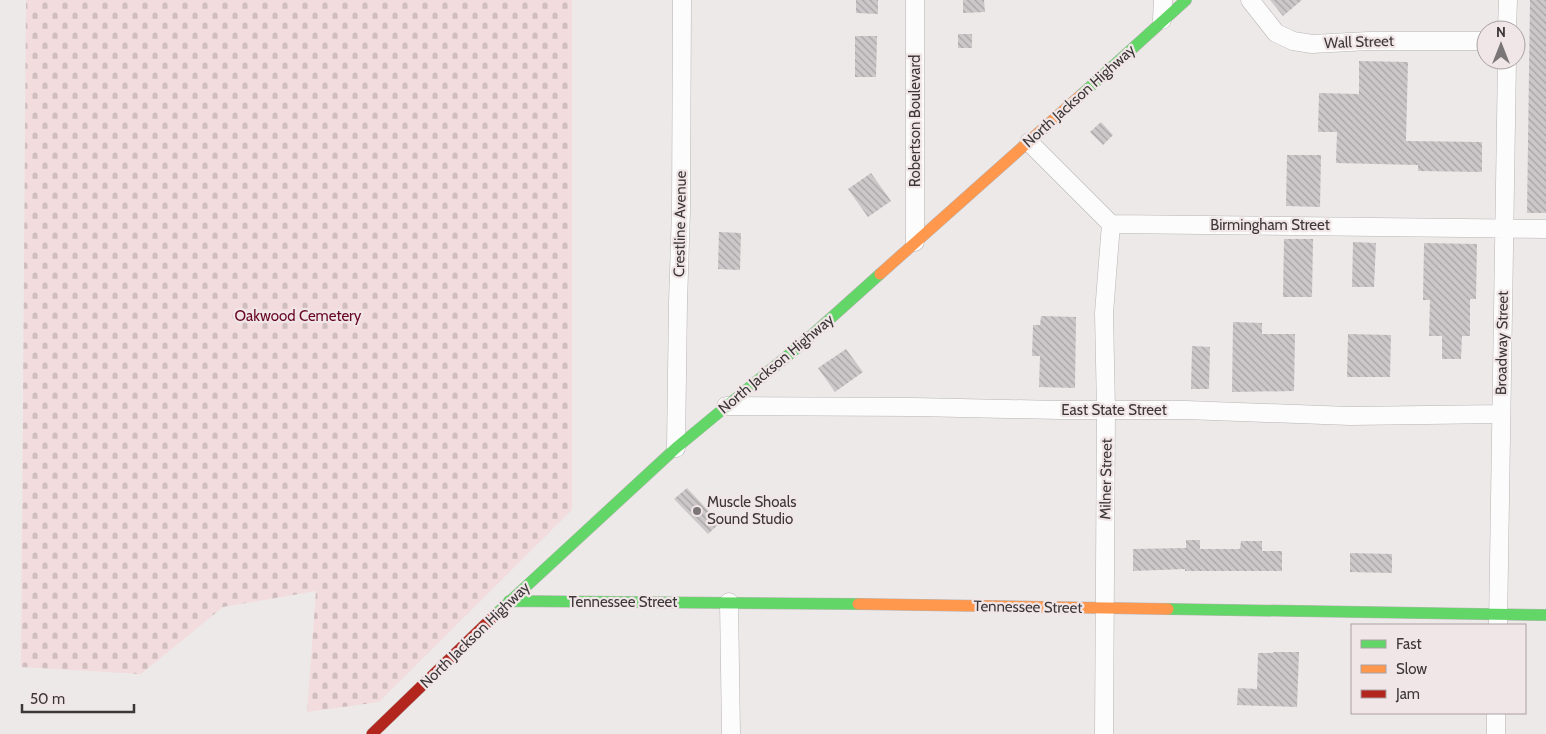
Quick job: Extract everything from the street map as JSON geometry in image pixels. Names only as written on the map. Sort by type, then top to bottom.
[{"type":"main road","name":"North Jackson Highway","points":[[372,734],[509,601],[676,448],[803,343],[1186,0]]},
{"type":"main road","name":"Tennessee Street","points":[[509,601],[729,602],[1104,608],[1498,620],[1546,615]]},
{"type":"street","name":"Crestline Avenue","points":[[676,448],[681,211],[682,0]]},
{"type":"street","name":"Robertson Boulevard","points":[[915,0],[915,242]]},
{"type":"street","points":[[1162,0],[1162,20]]},
{"type":"street","name":"Wall Street","points":[[1250,0],[1276,33],[1292,41],[1312,44],[1369,41],[1476,41]]},
{"type":"street","points":[[1507,20],[1508,0]]},
{"type":"street","name":"Broadway Street","points":[[1498,620],[1507,70]]},
{"type":"street","points":[[1029,142],[1111,224]]},
{"type":"street","name":"Birmingham Street","points":[[1111,224],[1546,228]]},
{"type":"street","name":"Milner Street","points":[[1104,734],[1106,410],[1104,313],[1111,224]]},
{"type":"street","name":"East State Street","points":[[726,406],[923,407],[1350,416],[1501,414]]},
{"type":"street","points":[[729,602],[731,734]]},
{"type":"street","points":[[1496,714],[1496,734]]},
{"type":"green space","name":"Oakwood Cemetery","points":[[26,0],[572,0],[572,510],[379,702],[307,712],[316,591],[223,607],[141,674],[21,667]]},
{"type":"building","points":[[856,0],[878,0],[878,14],[856,13]]},
{"type":"building","points":[[963,0],[984,0],[985,12],[963,13]]},
{"type":"building","points":[[1270,0],[1302,0],[1283,16]]},
{"type":"building","points":[[1530,0],[1546,0],[1546,213],[1527,213]]},
{"type":"building","points":[[958,34],[972,34],[972,48],[958,48]]},
{"type":"building","points":[[855,36],[877,36],[876,77],[855,77]]},
{"type":"building","points":[[1359,61],[1408,62],[1406,141],[1482,142],[1482,172],[1418,171],[1418,165],[1336,163],[1337,132],[1318,132],[1319,93],[1359,94]]},
{"type":"building","points":[[1101,122],[1113,135],[1103,145],[1090,132]]},
{"type":"building","points":[[1287,155],[1321,155],[1320,207],[1286,206]]},
{"type":"building","points":[[871,173],[891,201],[868,217],[848,189]]},
{"type":"building","points":[[719,232],[741,233],[740,270],[718,269]]},
{"type":"building","points":[[1284,239],[1313,239],[1312,297],[1283,297]]},
{"type":"building","points":[[1353,242],[1376,243],[1374,287],[1352,287]]},
{"type":"building","points":[[1424,243],[1477,244],[1476,299],[1470,299],[1470,336],[1462,336],[1461,359],[1442,359],[1442,336],[1429,336],[1430,300],[1423,300]]},
{"type":"building","points":[[1041,316],[1076,317],[1075,388],[1039,387],[1040,356],[1032,356],[1033,325],[1040,325]]},
{"type":"building","points":[[1233,322],[1262,323],[1262,334],[1295,334],[1294,391],[1232,392]]},
{"type":"building","points":[[1348,334],[1391,335],[1390,377],[1347,377]]},
{"type":"building","points":[[1192,346],[1210,347],[1209,389],[1191,389]]},
{"type":"building","points":[[846,349],[863,372],[835,392],[818,368]]},
{"type":"building","name":"Muscle Shoals Sound Studio","points":[[687,488],[720,523],[708,534],[674,499]]},
{"type":"building","points":[[1186,540],[1200,540],[1200,549],[1240,549],[1241,541],[1262,541],[1262,551],[1282,551],[1282,571],[1185,571],[1185,569],[1133,571],[1133,549],[1186,548]]},
{"type":"building","points":[[1350,553],[1392,554],[1392,573],[1350,572]]},
{"type":"building","points":[[1299,652],[1297,707],[1237,705],[1238,688],[1257,689],[1258,653]]},
{"type":"traffic: fast","points":[[1081,95],[1186,0]]},
{"type":"traffic: fast","points":[[494,616],[676,448],[803,343],[880,274]]},
{"type":"traffic: fast","points":[[509,601],[858,604]]},
{"type":"traffic: fast","points":[[1168,609],[1546,615]]},
{"type":"traffic: slow","points":[[880,274],[1081,95]]},
{"type":"traffic: slow","points":[[858,604],[1168,609]]},
{"type":"traffic: jam","points":[[372,734],[494,616]]},
{"type":"place","name":"Muscle Shoals Sound Studio","points":[[697,511]]}]
